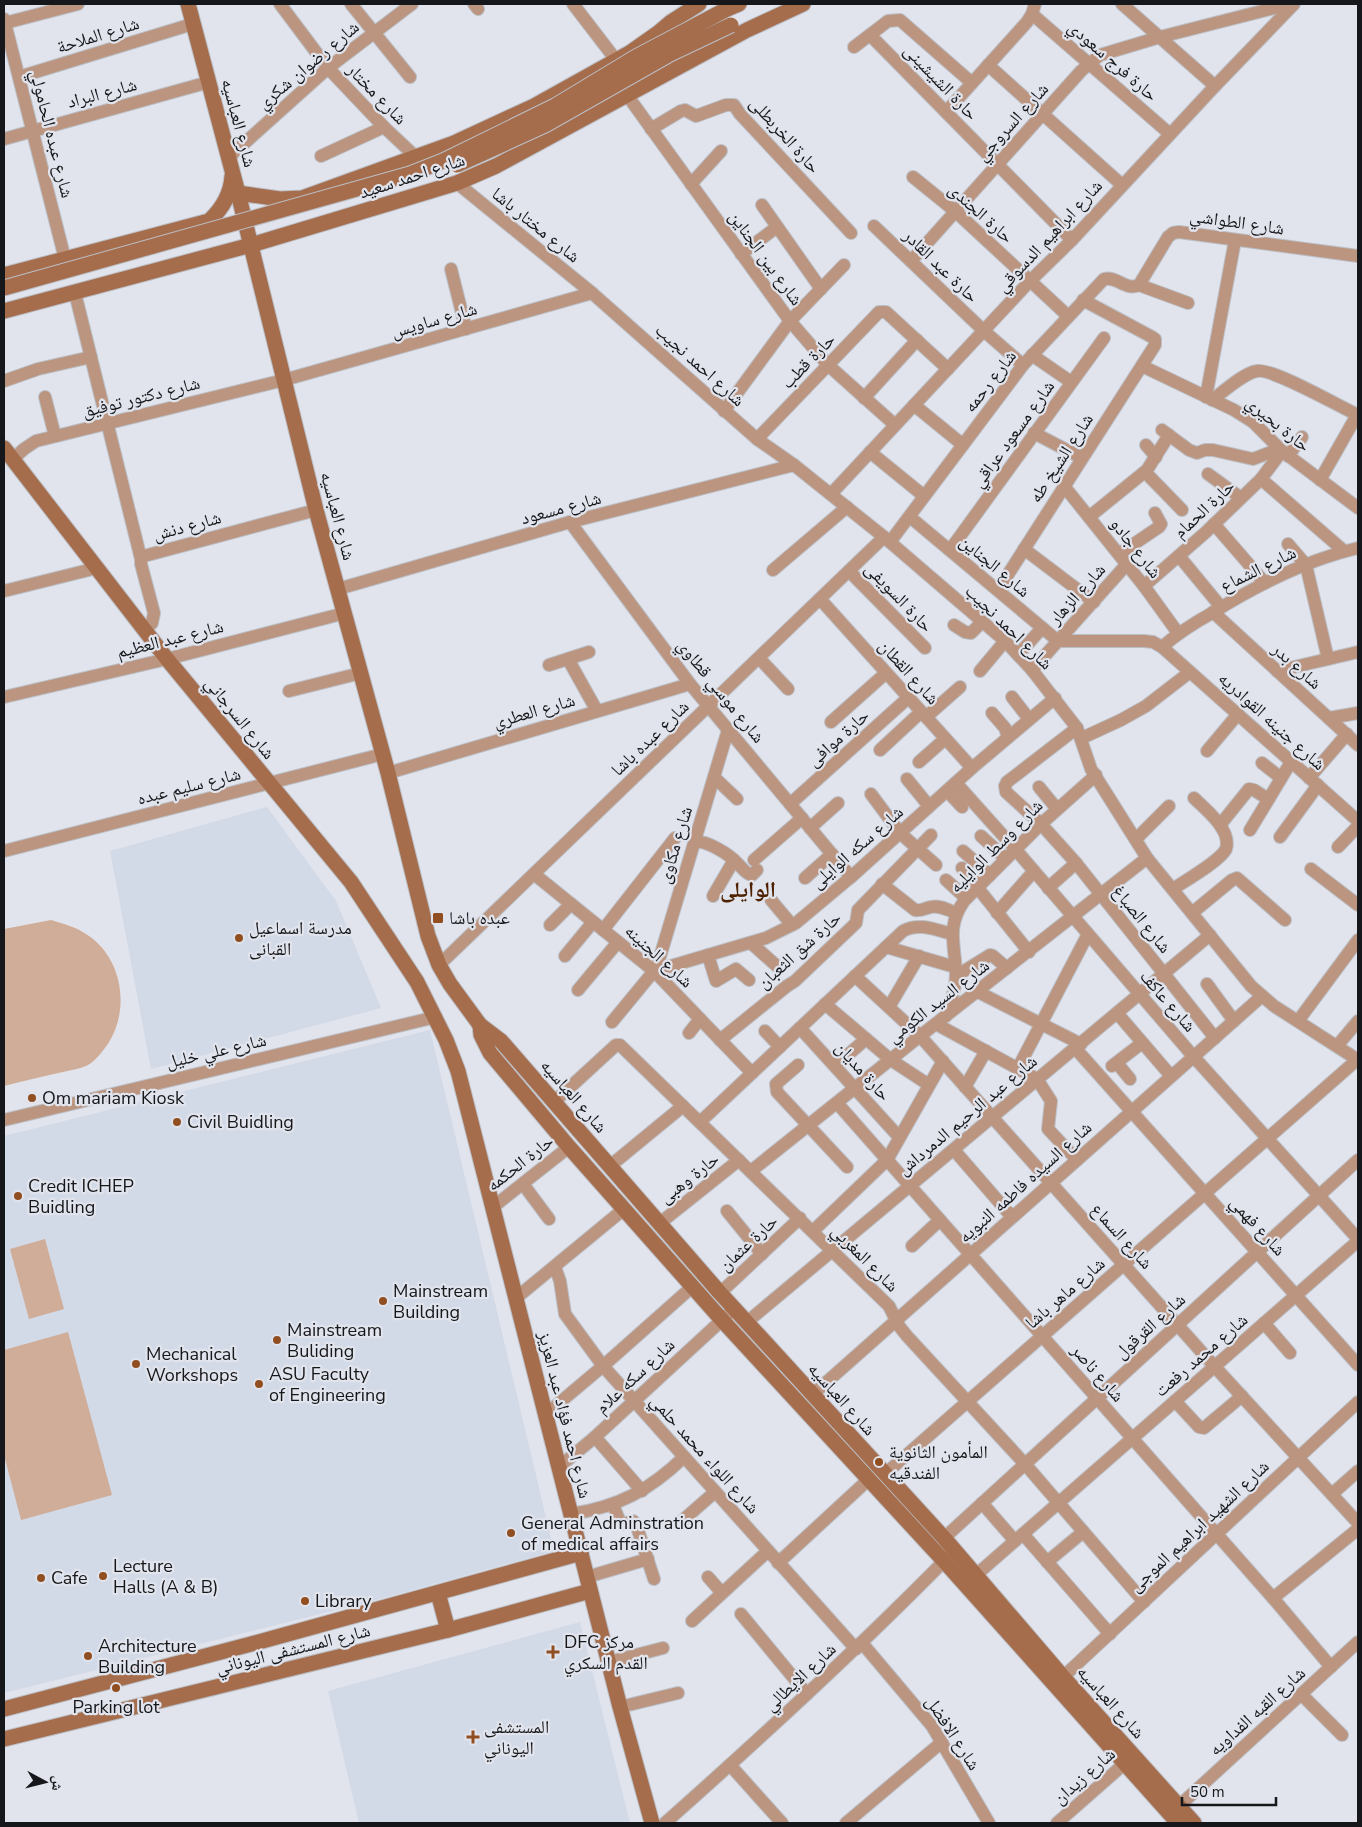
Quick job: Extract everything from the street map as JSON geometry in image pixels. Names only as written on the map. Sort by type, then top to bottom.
[{"type":"main road","name":"شارع العباسيه","points":[[188,4],[233,172],[316,510],[388,772],[428,936],[442,969],[480,1026],[485,1044],[490,1053],[569,1147],[692,1287],[868,1480],[949,1556],[1129,1760],[1179,1806],[1194,1823]]},
{"type":"main road","points":[[4,295],[379,192],[443,170],[493,150],[545,125],[670,54],[731,25],[783,4]]},
{"type":"main road","name":"شارع احمد سعيد","points":[[4,311],[251,245],[457,183],[496,166],[747,30],[803,4]]},
{"type":"main road","name":"شارع احمد سعيد","points":[[238,193],[280,200],[302,198],[417,158],[491,127],[541,102],[631,52],[693,6]]},
{"type":"main road","points":[[4,288],[410,174],[443,162],[555,106],[636,57],[733,6]]},
{"type":"main road","points":[[631,52],[629,60],[637,74],[645,77],[658,77]]},
{"type":"main road","points":[[613,62],[628,73],[632,83],[629,94]]},
{"type":"main road","points":[[4,275],[209,221],[222,207],[226,199],[233,172]]},
{"type":"main road","points":[[313,194],[307,206],[308,214],[312,218],[329,222]]},
{"type":"main road","name":"شارع السرجاني","points":[[8,454],[167,659],[351,882],[417,982],[436,1017]]},
{"type":"main road","points":[[417,982],[423,988],[432,989],[440,984],[442,969]]},
{"type":"main road","name":"شارع احمد فؤاد عبد العزيز","points":[[436,1017],[458,1071],[620,1707],[652,1823]]},
{"type":"main road","name":"شارع العباسيه","points":[[480,1026],[501,1040],[734,1309],[944,1538],[949,1556],[976,1575],[1063,1677],[1178,1823]]},
{"type":"main road","name":"شارع المستشفى اليوناني","points":[[4,1709],[581,1553]]},
{"type":"main road","name":"شارع المستشفى اليوناني","points":[[4,1739],[448,1630],[589,1584]]},
{"type":"main road","points":[[438,1593],[448,1630]]},
{"type":"street","points":[[4,21],[78,4]]},
{"type":"street","name":"شارع مختار","points":[[280,4],[328,68],[384,127],[417,158]]},
{"type":"street","points":[[351,4],[410,77]]},
{"type":"street","name":"شارع رضوان شكري","points":[[229,157],[328,68],[412,4]]},
{"type":"street","points":[[573,4],[613,62]]},
{"type":"street","points":[[1122,4],[1215,86]]},
{"type":"street","name":"شارع السروجي","points":[[911,262],[1088,63],[1100,55],[1160,37],[1290,4]]},
{"type":"street","name":"شارع ابراهيم الدسوقي","points":[[831,494],[1030,281],[1072,240],[1294,4]]},
{"type":"street","points":[[946,112],[1027,22],[1034,9]]},
{"type":"street","name":"حارة فرج سعودي","points":[[1034,9],[1088,63],[1170,134]]},
{"type":"street","points":[[854,47],[888,21],[900,20],[972,83]]},
{"type":"street","name":"شارع عبده الحامولي","points":[[4,21],[66,258]]},
{"type":"street","name":"شارع الملاحة","points":[[19,77],[186,26]]},
{"type":"street","name":"حارة الشيشينى","points":[[870,35],[1072,240]]},
{"type":"street","points":[[988,65],[1122,185]]},
{"type":"street","name":"شارع البراد","points":[[4,139],[209,82]]},
{"type":"street","name":"شارع بين الجناين","points":[[629,94],[690,184],[790,321],[828,365],[895,425]]},
{"type":"street","name":"حارة الخربطلى","points":[[651,129],[680,111],[686,110],[696,116],[726,105],[734,105],[740,114],[851,233]]},
{"type":"street","points":[[322,156],[384,127]]},
{"type":"street","points":[[690,184],[721,151]]},
{"type":"street","name":"حارة الجندى","points":[[913,177],[956,211],[1068,316]]},
{"type":"street","name":"شارع مختار باشا","points":[[457,183],[592,293]]},
{"type":"street","points":[[762,205],[821,289]]},
{"type":"street","name":"حارة عبد القادر","points":[[874,226],[984,331],[1028,360],[1071,382]]},
{"type":"street","points":[[741,254],[777,227]]},
{"type":"street","name":"شارع الطواشي","points":[[1139,285],[1168,237],[1173,233],[1179,232],[1358,256]]},
{"type":"street","points":[[1209,398],[1235,240]]},
{"type":"street","points":[[724,411],[790,321],[844,265]]},
{"type":"street","points":[[451,269],[466,329]]},
{"type":"street","name":"شارع رحمه","points":[[887,539],[910,517],[1028,360],[1083,300],[1104,279],[1113,279],[1130,287],[1139,285]]},
{"type":"street","points":[[1139,285],[1188,303]]},
{"type":"street","points":[[75,293],[141,559]]},
{"type":"street","name":"شارع ساويس","points":[[284,380],[592,293]]},
{"type":"street","name":"شارع احمد نجيب","points":[[592,293],[724,411],[757,439],[794,465],[887,539],[1018,655],[1055,698],[1079,733],[1088,763],[1148,858],[1251,986],[1298,1021],[1358,1060]]},
{"type":"street","name":"شارع الشيخ طه","points":[[998,590],[1155,345],[1152,337],[1083,300]]},
{"type":"street","name":"حارة قطب","points":[[757,439],[879,312],[886,312],[917,340]]},
{"type":"street","name":"شارع مسعود عراقي","points":[[950,550],[1104,338]]},
{"type":"street","points":[[864,398],[917,340],[948,369]]},
{"type":"street","points":[[4,381],[38,369],[91,357]]},
{"type":"street","name":"حارة بحيري","points":[[1142,366],[1234,410],[1253,422],[1283,452],[1358,508]]},
{"type":"street","points":[[1209,398],[1251,373],[1260,370],[1275,374],[1357,415],[1320,480]]},
{"type":"street","name":"شارع دكتور توفيق","points":[[8,454],[55,436],[284,380]]},
{"type":"street","points":[[45,397],[55,436]]},
{"type":"street","points":[[914,405],[963,445]]},
{"type":"street","points":[[1089,517],[1144,472],[1156,457],[1165,432],[1189,450],[1197,453],[1204,450],[1213,450],[1253,458],[1283,452]]},
{"type":"street","points":[[1034,433],[1082,458]]},
{"type":"street","name":"حارة الحمام","points":[[1144,586],[1241,498],[1283,452],[1302,438]]},
{"type":"street","points":[[1146,445],[1156,457]]},
{"type":"street","points":[[870,452],[924,496]]},
{"type":"street","name":"شارع مسعود","points":[[338,589],[570,522],[794,465]]},
{"type":"street","points":[[1144,472],[1182,510]]},
{"type":"street","points":[[1208,474],[1241,498]]},
{"type":"street","points":[[1260,479],[1344,551]]},
{"type":"street","name":"شارع جادو","points":[[1064,486],[1144,586],[1178,633]]},
{"type":"street","points":[[773,570],[847,506]]},
{"type":"street","name":"شارع دنش","points":[[145,630],[152,623],[154,612],[141,564],[141,559],[144,556],[316,510]]},
{"type":"street","name":"شارع الزهار","points":[[1032,670],[1094,602],[1123,559],[1159,527],[1161,524],[1155,513]]},
{"type":"street","name":"شارع الجناين","points":[[910,517],[1058,641]]},
{"type":"street","name":"شارع موسي قطاوي","points":[[570,522],[690,684],[852,876]]},
{"type":"street","points":[[1214,524],[1265,582]]},
{"type":"street","name":"شارع عبده باشا","points":[[442,969],[534,874],[849,571],[887,539]]},
{"type":"street","points":[[1288,544],[1306,566],[1328,659]]},
{"type":"street","name":"شارع الشماع","points":[[1162,647],[1178,633],[1265,582],[1344,551],[1358,548]]},
{"type":"street","points":[[1024,549],[1094,602]]},
{"type":"street","name":"شارع بدر","points":[[1179,556],[1217,609],[1277,671],[1358,745]]},
{"type":"street","points":[[4,591],[97,568]]},
{"type":"street","name":"حارة السويفى","points":[[849,571],[924,648]]},
{"type":"street","name":"شارع القطان","points":[[820,599],[972,768]]},
{"type":"street","name":"شارع عبد العظيم","points":[[4,697],[167,659],[345,613]]},
{"type":"street","points":[[954,625],[964,632],[971,633],[982,622]]},
{"type":"street","points":[[1018,655],[1042,628]]},
{"type":"street","points":[[1058,641],[1144,641],[1153,642],[1162,647]]},
{"type":"street","points":[[980,672],[1005,642]]},
{"type":"street","name":"شارع جنينه القوادريه","points":[[1162,647],[1358,821]]},
{"type":"street","points":[[549,665],[589,652]]},
{"type":"street","points":[[1277,671],[1358,652]]},
{"type":"street","points":[[759,658],[788,689]]},
{"type":"street","points":[[568,659],[597,711]]},
{"type":"street","points":[[831,722],[886,672]]},
{"type":"street","points":[[1079,733],[1146,706],[1190,672]]},
{"type":"street","points":[[289,691],[361,673]]},
{"type":"street","name":"شارع العطري","points":[[388,772],[690,684]]},
{"type":"street","points":[[880,750],[923,714],[960,687]]},
{"type":"street","name":"حارة موافى","points":[[790,804],[908,698]]},
{"type":"street","points":[[1012,698],[1029,719]]},
{"type":"street","name":"شارع سكه الوايلى","points":[[655,971],[766,938],[792,925],[852,876],[972,768],[1055,698]]},
{"type":"street","points":[[1329,718],[1358,712]]},
{"type":"street","points":[[992,713],[1004,728],[1008,737]]},
{"type":"street","points":[[1207,751],[1238,714]]},
{"type":"street","name":"شارع مكاوى","points":[[655,971],[728,730]]},
{"type":"street","name":"شارع الصباغ","points":[[1079,733],[1008,782],[1005,786],[1006,792],[1041,824],[1076,863],[1214,1038]]},
{"type":"street","points":[[1280,837],[1314,781],[1346,734]]},
{"type":"street","points":[[919,762],[946,739]]},
{"type":"street","name":"شارع سليم عبده","points":[[4,851],[383,754]]},
{"type":"street","points":[[1250,830],[1291,762]]},
{"type":"street","points":[[1262,763],[1281,778]]},
{"type":"street","name":"شارع وسط الوايليه","points":[[938,1019],[953,996],[955,971],[952,934],[956,913],[966,898],[978,886],[1041,824],[1096,775]]},
{"type":"street","points":[[714,777],[737,800]]},
{"type":"street","points":[[907,779],[929,806]]},
{"type":"street","points":[[951,787],[962,807]]},
{"type":"street","name":"شارع عاكف","points":[[951,787],[1016,850],[1193,1056],[1358,1240]]},
{"type":"street","points":[[1039,788],[1057,809]]},
{"type":"street","points":[[1220,826],[1249,790],[1254,790],[1268,800]]},
{"type":"street","points":[[872,794],[900,832],[936,865]]},
{"type":"street","points":[[1173,889],[1212,863],[1226,849],[1227,841],[1220,826],[1194,798]]},
{"type":"street","points":[[695,842],[707,843],[734,860],[748,874],[752,875],[756,865],[806,823],[838,803]]},
{"type":"street","points":[[1136,839],[1169,806]]},
{"type":"street","points":[[1338,847],[1358,826]]},
{"type":"street","name":"حارة شق الثعبان","points":[[720,1040],[795,981],[815,962],[856,922],[858,910],[931,835]]},
{"type":"street","points":[[981,836],[1006,860]]},
{"type":"street","points":[[565,956],[598,926],[675,838]]},
{"type":"street","points":[[963,851],[990,875]]},
{"type":"street","points":[[805,878],[832,854]]},
{"type":"street","name":"شارع السيد الكومي","points":[[751,1171],[891,1060],[938,1019],[978,992],[1148,858]]},
{"type":"street","points":[[713,896],[734,860]]},
{"type":"street","points":[[1048,888],[1076,863]]},
{"type":"street","points":[[962,868],[1029,952]]},
{"type":"street","points":[[1312,869],[1358,905]]},
{"type":"street","points":[[997,912],[1034,871]]},
{"type":"street","name":"شارع الجنينه","points":[[534,874],[655,971],[752,1073]]},
{"type":"street","points":[[1192,913],[1237,878],[1285,920]]},
{"type":"street","points":[[946,880],[966,898]]},
{"type":"street","points":[[882,884],[915,910],[920,911],[938,906],[956,913]]},
{"type":"street","points":[[771,900],[792,925]]},
{"type":"street","points":[[550,925],[571,904]]},
{"type":"street","points":[[700,1122],[903,931],[915,926],[952,934]]},
{"type":"street","points":[[1018,1068],[1088,934]]},
{"type":"street","name":"شارع عبد الرحيم الدمرداش","points":[[747,1322],[1210,935]]},
{"type":"street","points":[[1298,1021],[1358,940]]},
{"type":"street","points":[[578,990],[618,942]]},
{"type":"street","points":[[751,943],[779,968]]},
{"type":"street","points":[[886,947],[919,956],[955,971],[988,955],[993,956],[1007,968]]},
{"type":"street","points":[[708,955],[720,985],[736,969],[749,980]]},
{"type":"street","points":[[889,1007],[919,956]]},
{"type":"street","points":[[612,1022],[655,971]]},
{"type":"street","name":"شارع السماع","points":[[855,976],[920,1036],[943,1061],[1214,1367],[1358,1523]]},
{"type":"street","points":[[1207,984],[1234,1021]]},
{"type":"street","points":[[978,992],[1041,1024],[1078,1046]]},
{"type":"street","name":"شارع السيده فاطمه النبويه","points":[[812,1395],[1262,996]]},
{"type":"street","points":[[825,1004],[891,1060],[929,1085]]},
{"type":"street","points":[[1117,1013],[1171,1076]]},
{"type":"street","name":"شارع علي خليل","points":[[4,1120],[436,1017]]},
{"type":"street","points":[[689,1033],[700,1019]]},
{"type":"street","points":[[938,1019],[986,1050],[1037,1079],[1051,1101],[1048,1129],[1077,1160]]},
{"type":"street","points":[[1337,1046],[1358,1021]]},
{"type":"street","name":"حارة مديان","points":[[800,1028],[900,1137]]},
{"type":"street","points":[[765,1031],[780,1046]]},
{"type":"street","points":[[834,1066],[866,1039]]},
{"type":"street","points":[[1130,1080],[1115,1064],[1142,1043]]},
{"type":"street","name":"شارع المغربي","points":[[555,1101],[618,1044],[889,1306],[907,1336],[1025,1464],[1144,1602]]},
{"type":"street","name":"شارع فهمي","points":[[1078,1046],[1132,1111],[1358,1365]]},
{"type":"street","points":[[965,1087],[986,1050]]},
{"type":"street","name":"شارع ماهر باشا","points":[[885,1474],[1358,1060]]},
{"type":"street","points":[[813,1231],[887,1160],[943,1061]]},
{"type":"street","points":[[798,1065],[776,1084],[776,1090],[846,1167]]},
{"type":"street","name":"شارع ناصر","points":[[836,1103],[1217,1534],[1331,1667]]},
{"type":"street","points":[[610,1166],[683,1106]]},
{"type":"street","name":"حارة الحكمه","points":[[492,1207],[569,1147]]},
{"type":"street","points":[[954,1150],[1012,1217]]},
{"type":"street","name":"حارة وهبى","points":[[660,1223],[739,1160]]},
{"type":"street","name":"شارع القرقول","points":[[944,1538],[1358,1160]]},
{"type":"street","points":[[523,1184],[549,1219]]},
{"type":"street","points":[[516,1298],[624,1209]]},
{"type":"street","points":[[727,1210],[762,1254]]},
{"type":"street","name":"حارة عثمان","points":[[720,1293],[800,1218]]},
{"type":"street","points":[[912,1246],[940,1220]]},
{"type":"street","name":"شارع محمد رفعت","points":[[976,1575],[1358,1240]]},
{"type":"street","name":"شارع اللواء محمد حلمي","points":[[555,1267],[560,1281],[565,1314],[603,1366],[778,1563],[859,1646]]},
{"type":"street","points":[[546,1414],[692,1287]]},
{"type":"street","name":"شارع سكه علام","points":[[559,1467],[734,1309]]},
{"type":"street","points":[[1264,1323],[1290,1353]]},
{"type":"street","points":[[1175,1401],[1199,1427],[1204,1428],[1242,1396]]},
{"type":"street","name":"شارع الشهيد ابراهيم الموجى","points":[[1063,1677],[1358,1402]]},
{"type":"street","points":[[595,1436],[642,1491]]},
{"type":"street","points":[[571,1514],[593,1511],[613,1505],[642,1491],[668,1472],[684,1457]]},
{"type":"street","points":[[1332,1494],[1358,1471]]},
{"type":"street","points":[[778,1563],[868,1480]]},
{"type":"street","points":[[683,1520],[715,1492]]},
{"type":"street","points":[[982,1503],[1046,1562],[1110,1634]]},
{"type":"street","points":[[613,1505],[620,1522],[624,1524],[633,1521],[636,1524],[654,1579]]},
{"type":"street","points":[[1273,1598],[1358,1530]]},
{"type":"street","points":[[1046,1562],[1083,1532]]},
{"type":"street","points":[[692,1621],[768,1552]]},
{"type":"street","name":"شارع الايطالي","points":[[664,1823],[859,1646],[949,1556]]},
{"type":"street","points":[[589,1584],[648,1560]]},
{"type":"street","points":[[708,1577],[722,1593]]},
{"type":"street","points":[[741,1614],[807,1694]]},
{"type":"street","name":"شارع القبه الفداويه","points":[[1179,1806],[1358,1642]]},
{"type":"street","name":"شارع الافضل","points":[[859,1646],[926,1718],[989,1823]]},
{"type":"street","points":[[609,1662],[664,1648]]},
{"type":"street","points":[[620,1707],[678,1693]]},
{"type":"street","points":[[1301,1694],[1342,1735]]},
{"type":"street","points":[[846,1823],[942,1742]]},
{"type":"street","name":"شارع زيدان","points":[[1057,1823],[1129,1760]]},
{"type":"street","points":[[730,1765],[782,1823]]},
{"type":"shaded area","name":"مدرسة اسماعيل القبانى","points":[[267,807],[336,901],[381,1008],[151,1069],[110,851]]},
{"type":"shaded area","points":[[51,920],[70,926],[89,936],[109,957],[119,985],[121,1000],[116,1029],[102,1052],[93,1062],[86,1066],[4,1086],[4,929]]},
{"type":"shaded area","name":"ASU Faculty of Engineering","points":[[430,1030],[554,1551],[376,1600],[4,1693],[4,1136]]},
{"type":"shaded area","points":[[45,1239],[64,1309],[29,1319],[10,1249]]},
{"type":"shaded area","points":[[68,1332],[112,1495],[21,1520],[4,1455],[4,1350]]},
{"type":"shaded area","name":"المستشفى اليوناني","points":[[580,1622],[630,1823],[359,1823],[328,1691]]},
{"type":"place","name":"عبده باشا","points":[[438,918]]},
{"type":"place","name":"مدرسة اسماعيل القبانى","points":[[239,938]]},
{"type":"place","name":"Om mariam Kiosk","points":[[32,1098]]},
{"type":"place","name":"Civil Buidling","points":[[177,1122]]},
{"type":"place","name":"Credit ICHEP Buidling","points":[[18,1196]]},
{"type":"place","name":"Mainstream Building","points":[[383,1301]]},
{"type":"place","name":"Mainstream Buliding","points":[[277,1340]]},
{"type":"place","name":"Mechanical Workshops","points":[[136,1364]]},
{"type":"place","name":"ASU Faculty of Engineering","points":[[259,1384]]},
{"type":"place","name":"المأمون الثانوية الفندقيه","points":[[879,1462]]},
{"type":"place","name":"General Adminstration of medical affairs","points":[[511,1533]]},
{"type":"place","name":"Lecture Halls (A & B)","points":[[103,1576]]},
{"type":"place","name":"Cafe","points":[[41,1578]]},
{"type":"place","name":"Library","points":[[305,1601]]},
{"type":"place","name":"DFC مركز القدم السكري","points":[[553,1652]]},
{"type":"place","name":"Architecture Building","points":[[88,1656]]},
{"type":"place","name":"Parking lot","points":[[116,1688]]},
{"type":"place","name":"المستشفى اليوناني","points":[[473,1737]]},
{"type":"district","name":"الوايلى","points":[[748,889]]}]
